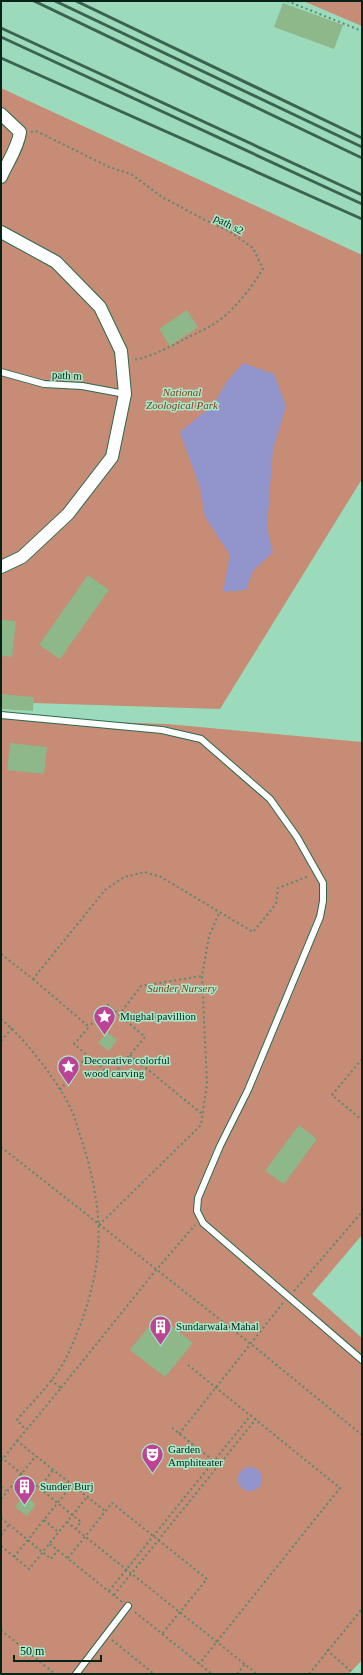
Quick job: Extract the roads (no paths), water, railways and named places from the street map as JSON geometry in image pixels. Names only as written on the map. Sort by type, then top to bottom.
[{"type":"street","points":[[1,114],[20,132],[19,143],[12,152],[1,178]]},
{"type":"street","points":[[1,232],[56,262],[100,307],[121,351],[125,394],[112,457],[68,514],[22,557],[1,567]]},
{"type":"lane","name":"path m","points":[[1,372],[44,384],[82,386],[125,394]]},
{"type":"lane","points":[[1,715],[162,730],[201,739],[270,799],[297,837],[324,883],[320,917],[248,1090],[220,1146],[198,1198],[197,1211],[203,1223],[362,1360]]},
{"type":"lane","points":[[76,1674],[128,1606]]},
{"type":"water","points":[[243,363],[274,374],[286,406],[273,449],[267,528],[273,552],[253,571],[246,590],[223,592],[230,555],[205,517],[200,488],[180,432],[213,405],[228,380]]},
{"type":"water","points":[[250,1467],[259,1470],[262,1479],[259,1488],[250,1491],[241,1488],[238,1479],[241,1470]]},
{"type":"railway","points":[[34,1],[362,158]]},
{"type":"railway","points":[[55,1],[362,147]]},
{"type":"railway","points":[[76,1],[362,138]]},
{"type":"railway","points":[[1,28],[362,195]]},
{"type":"railway","points":[[1,37],[362,204]]},
{"type":"railway","points":[[1,58],[362,219]]},
{"type":"place","name":"Mughal pavillion","points":[[105,1036]]},
{"type":"place","name":"Decorative colorful wood carving","points":[[68,1086]]},
{"type":"place","name":"Sundarwala Mahal","points":[[161,1346]]},
{"type":"place","name":"Garden Amphiteater","points":[[152,1474]]},
{"type":"place","name":"Sunder Burj","points":[[25,1506]]},
{"type":"park label","name":"National Zoological Park","points":[[182,398]]},
{"type":"park label","name":"Sunder Nursery","points":[[182,988]]}]
